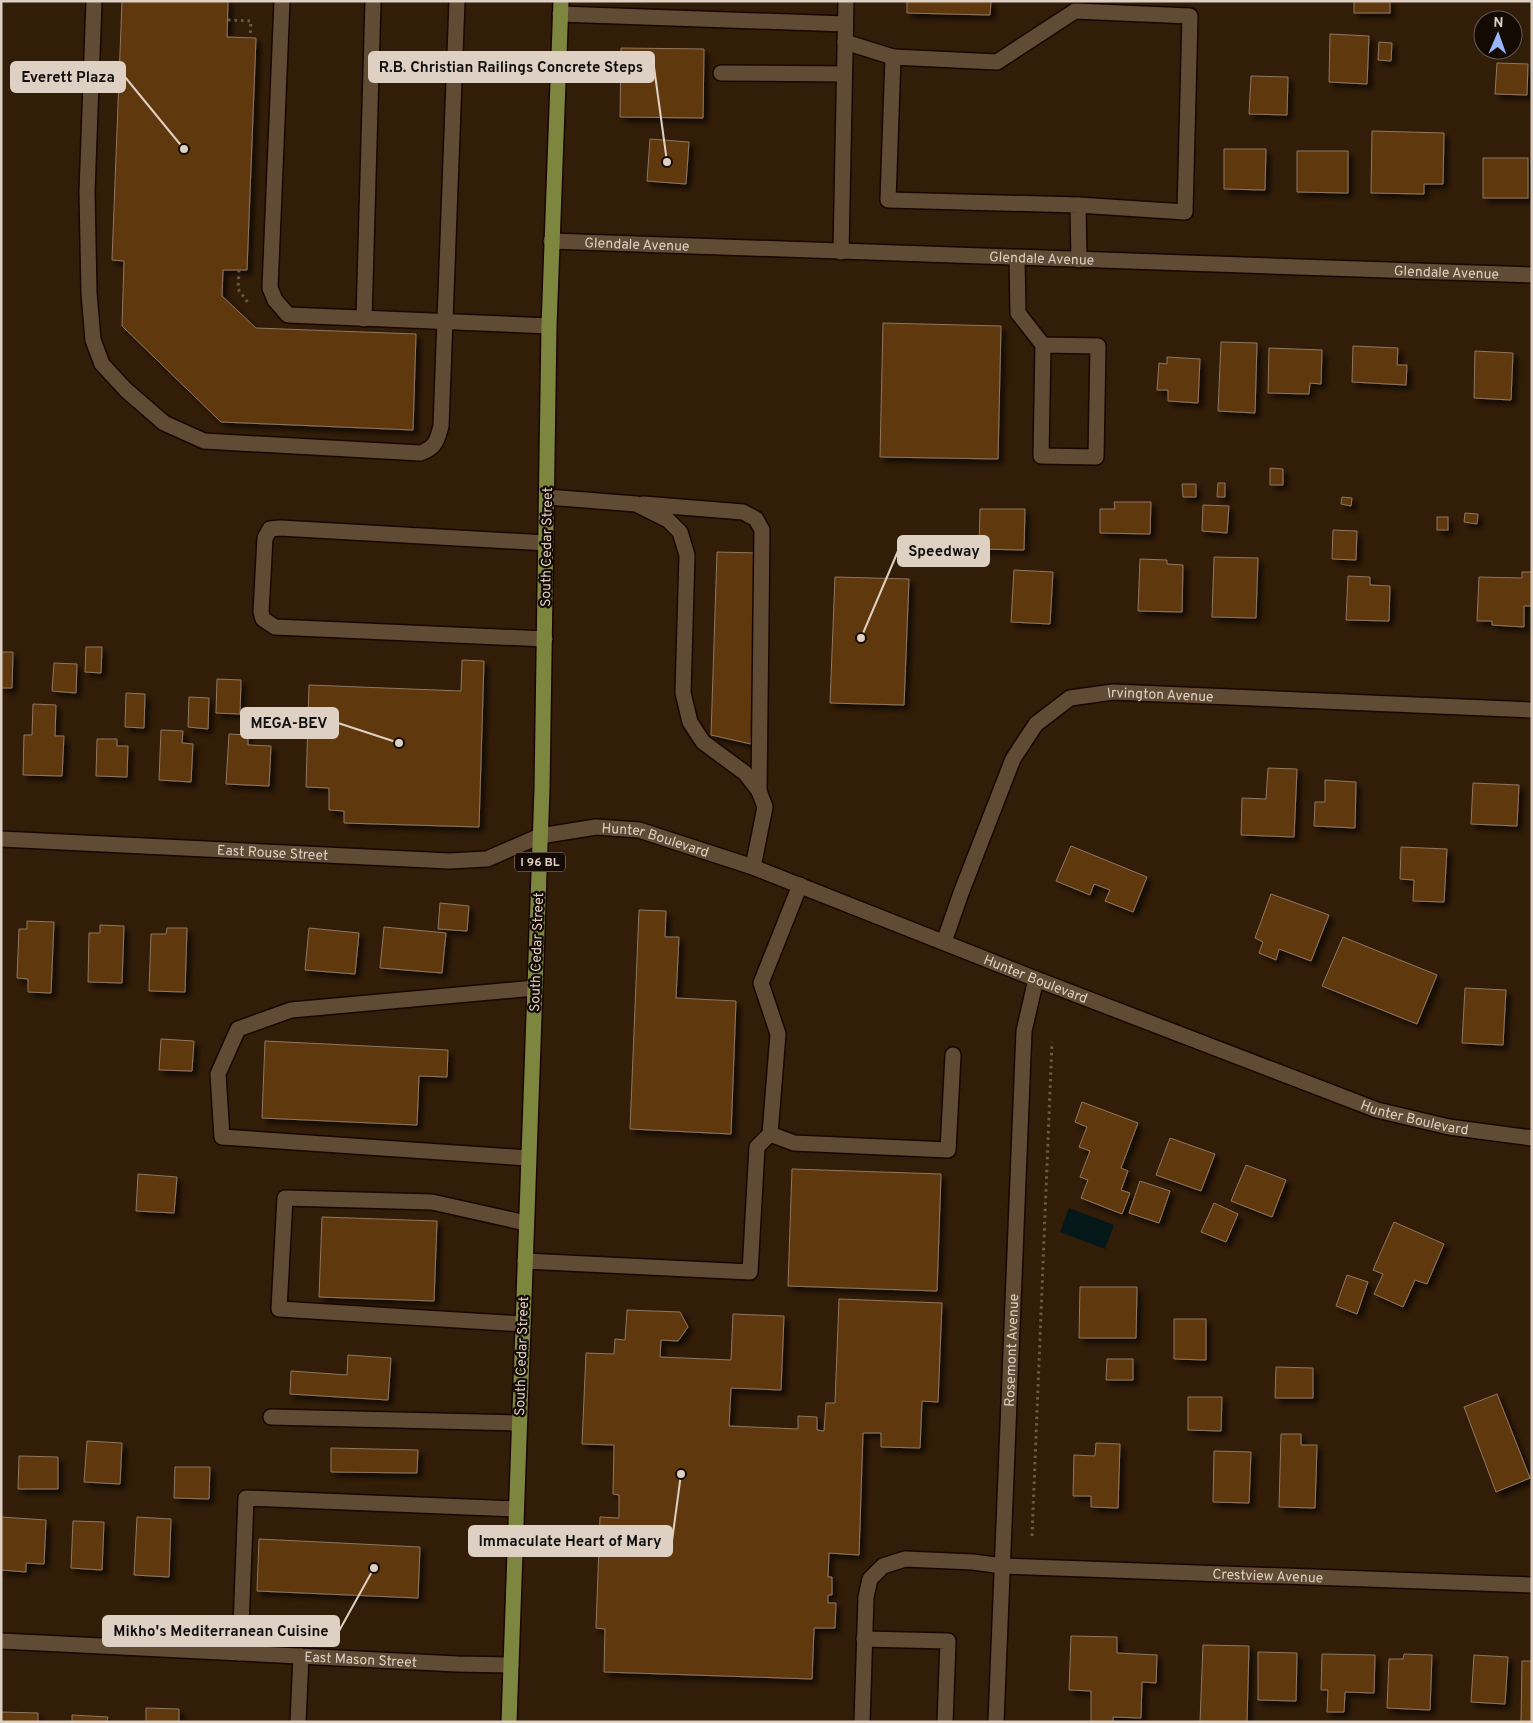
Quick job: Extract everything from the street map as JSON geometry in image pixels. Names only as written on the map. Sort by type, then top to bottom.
[{"type":"main road","name":"South Cedar Street","points":[[509,1722],[540,836],[551,241],[561,8]]},
{"type":"street","points":[[94,1],[88,192],[89,293],[93,340],[102,364],[126,390],[164,423],[204,441],[420,453],[427,451],[436,443],[441,426],[457,1]]},
{"type":"street","points":[[282,1],[270,288],[275,300],[288,315],[549,326]]},
{"type":"street","points":[[364,319],[372,1]]},
{"type":"street","points":[[841,252],[846,1]]},
{"type":"street","points":[[561,8],[845,24]]},
{"type":"street","points":[[845,42],[894,57],[997,62],[1075,12],[1190,16],[1185,212],[1078,205],[888,200],[894,57]]},
{"type":"street","points":[[721,73],[844,74]]},
{"type":"street","points":[[1078,205],[1078,260]]},
{"type":"street","name":"Glendale Avenue","points":[[551,241],[1532,275]]},
{"type":"street","points":[[1018,258],[1018,313],[1043,345],[1042,456],[1096,457],[1098,346],[1043,345]]},
{"type":"street","points":[[547,497],[743,512],[756,519],[762,530],[759,791]]},
{"type":"street","points":[[636,504],[668,520],[680,532],[687,555],[683,694],[690,722],[703,742],[745,773],[759,791],[765,807],[753,867]]},
{"type":"street","points":[[545,639],[276,627],[264,619],[261,612],[265,538],[270,530],[280,528],[546,543]]},
{"type":"street","name":"Irvington Avenue","points":[[944,942],[961,893],[1014,759],[1036,724],[1070,698],[1113,692],[1532,710]]},
{"type":"street","name":"Hunter Boulevard","points":[[540,836],[596,826],[639,830],[753,867],[1377,1110],[1449,1127],[1532,1138]]},
{"type":"street","name":"East Rouse Street","points":[[1,839],[449,861],[487,859],[540,836]]},
{"type":"street","points":[[525,1262],[750,1272],[757,1148],[770,1134],[778,1034],[761,984],[800,885]]},
{"type":"street","name":"Rosemont Avenue","points":[[996,1722],[1024,1031],[1036,978]]},
{"type":"street","points":[[528,1158],[222,1137],[218,1074],[238,1029],[291,1010],[535,988]]},
{"type":"street","points":[[770,1134],[794,1143],[948,1150],[953,1055]]},
{"type":"street","points":[[523,1324],[279,1309],[285,1198],[432,1202],[526,1223]]},
{"type":"street","points":[[271,1417],[519,1423]]},
{"type":"street","points":[[240,1653],[246,1498],[516,1509]]},
{"type":"street","name":"Crestview Avenue","points":[[862,1722],[866,1597],[870,1579],[883,1566],[904,1559],[973,1562],[1003,1566],[1532,1585]]},
{"type":"street","points":[[864,1639],[948,1641],[945,1722]]},
{"type":"street","name":"East Mason Street","points":[[1,1640],[511,1665]]},
{"type":"street","points":[[298,1722],[302,1656]]},
{"type":"path","points":[[228,20],[251,21],[250,38]]},
{"type":"path","points":[[1032,1536],[1052,1042]]},
{"type":"shaded area","points":[[1069,1208],[1114,1225],[1105,1249],[1060,1232]]},
{"type":"building","points":[[122,1],[228,1],[227,37],[256,38],[247,270],[223,270],[222,296],[256,328],[416,334],[413,430],[221,422],[122,326],[124,261],[112,260]]},
{"type":"building","points":[[907,1],[991,1],[990,15],[907,13]]},
{"type":"building","points":[[1354,1],[1390,1],[1390,13],[1354,13]]},
{"type":"building","points":[[1330,34],[1369,36],[1367,84],[1329,82]]},
{"type":"building","points":[[1379,42],[1392,43],[1391,61],[1378,60]]},
{"type":"building","points":[[621,48],[704,49],[703,118],[620,117]]},
{"type":"building","points":[[1497,63],[1528,64],[1527,95],[1495,94]]},
{"type":"building","points":[[1251,76],[1288,77],[1287,115],[1249,114]]},
{"type":"building","points":[[1372,131],[1444,133],[1443,184],[1424,184],[1424,194],[1371,193]]},
{"type":"building","points":[[650,139],[689,142],[686,184],[647,181]]},
{"type":"building","points":[[1224,149],[1266,149],[1265,190],[1224,189]]},
{"type":"building","points":[[1297,151],[1348,151],[1348,193],[1297,192]]},
{"type":"building","points":[[1483,158],[1528,158],[1528,198],[1483,198]]},
{"type":"building","points":[[883,323],[1001,326],[998,459],[880,457]]},
{"type":"building","points":[[1221,342],[1257,343],[1255,413],[1218,411]]},
{"type":"building","points":[[1353,346],[1398,348],[1397,365],[1407,365],[1406,385],[1352,382]]},
{"type":"building","points":[[1269,348],[1322,350],[1321,384],[1310,383],[1309,394],[1268,393]]},
{"type":"building","points":[[1475,351],[1513,353],[1511,400],[1474,398]]},
{"type":"building","points":[[1167,357],[1200,359],[1198,403],[1168,401],[1168,390],[1157,390],[1159,363],[1167,364]]},
{"type":"building","points":[[1270,468],[1283,469],[1283,485],[1270,485]]},
{"type":"building","points":[[1218,483],[1225,483],[1225,497],[1217,497]]},
{"type":"building","points":[[1182,484],[1196,484],[1196,497],[1183,497]]},
{"type":"building","points":[[1342,497],[1352,498],[1351,506],[1341,504]]},
{"type":"building","points":[[1114,502],[1151,502],[1150,534],[1100,533],[1100,509],[1115,509]]},
{"type":"building","points":[[1203,505],[1229,506],[1227,533],[1202,531]]},
{"type":"building","points":[[980,509],[1025,509],[1024,550],[979,549]]},
{"type":"building","points":[[1465,513],[1478,514],[1477,524],[1464,522]]},
{"type":"building","points":[[1437,517],[1448,517],[1448,530],[1437,530]]},
{"type":"building","points":[[1333,530],[1357,531],[1356,560],[1332,559]]},
{"type":"building","points":[[717,552],[758,553],[751,744],[711,735]]},
{"type":"building","points":[[1214,557],[1258,558],[1256,618],[1212,617]]},
{"type":"building","points":[[1140,559],[1167,560],[1167,564],[1183,565],[1182,612],[1138,611]]},
{"type":"building","points":[[1014,570],[1053,572],[1050,624],[1011,622]]},
{"type":"building","points":[[1522,572],[1532,572],[1532,606],[1524,606],[1524,627],[1492,625],[1492,621],[1477,621],[1479,577],[1522,578]]},
{"type":"building","points":[[1348,576],[1370,577],[1370,585],[1390,586],[1389,621],[1346,620]]},
{"type":"building","points":[[835,577],[909,579],[904,705],[830,703]]},
{"type":"building","points":[[86,647],[102,647],[101,673],[85,672]]},
{"type":"building","points":[[1,652],[13,652],[12,688],[1,688]]},
{"type":"building","points":[[462,660],[484,661],[479,827],[344,823],[344,811],[329,810],[329,788],[306,787],[309,685],[461,691]]},
{"type":"building","points":[[54,663],[77,664],[76,693],[52,691]]},
{"type":"building","points":[[217,679],[241,680],[240,714],[216,713]]},
{"type":"building","points":[[126,693],[145,694],[144,728],[125,727]]},
{"type":"building","points":[[189,697],[209,698],[208,729],[188,727]]},
{"type":"building","points":[[33,704],[56,705],[55,736],[64,736],[62,776],[23,775],[24,735],[32,735]]},
{"type":"building","points":[[161,730],[183,731],[182,743],[193,744],[191,782],[159,780]]},
{"type":"building","points":[[229,734],[248,735],[248,745],[271,746],[269,786],[226,784]]},
{"type":"building","points":[[97,739],[117,739],[117,746],[128,746],[127,777],[96,776]]},
{"type":"building","points":[[1268,768],[1297,769],[1294,837],[1241,835],[1242,798],[1266,799]]},
{"type":"building","points":[[1325,780],[1356,782],[1355,828],[1314,826],[1315,802],[1325,802]]},
{"type":"building","points":[[1473,783],[1519,785],[1517,826],[1471,824]]},
{"type":"building","points":[[1071,846],[1147,877],[1133,912],[1105,901],[1110,890],[1094,884],[1090,895],[1056,881]]},
{"type":"building","points":[[1401,847],[1447,849],[1444,902],[1413,901],[1414,880],[1400,879]]},
{"type":"building","points":[[1271,894],[1329,915],[1311,961],[1279,949],[1276,960],[1259,953],[1263,942],[1255,938]]},
{"type":"building","points":[[440,903],[469,906],[467,931],[438,929]]},
{"type":"building","points":[[639,910],[666,911],[665,937],[679,937],[676,998],[736,1001],[731,1134],[630,1129]]},
{"type":"building","points":[[27,921],[54,922],[51,993],[28,992],[28,979],[17,978],[19,929],[27,929]]},
{"type":"building","points":[[100,925],[124,926],[122,983],[88,982],[89,933],[100,933]]},
{"type":"building","points":[[384,927],[446,933],[442,973],[380,968]]},
{"type":"building","points":[[167,928],[187,928],[185,992],[149,991],[151,934],[166,934]]},
{"type":"building","points":[[309,928],[359,933],[355,974],[305,970]]},
{"type":"building","points":[[1343,937],[1437,975],[1417,1024],[1322,986]]},
{"type":"building","points":[[1465,988],[1506,990],[1503,1045],[1462,1043]]},
{"type":"building","points":[[161,1039],[194,1041],[192,1071],[159,1070]]},
{"type":"building","points":[[265,1041],[448,1050],[447,1077],[419,1076],[417,1125],[262,1118]]},
{"type":"building","points":[[1082,1102],[1138,1123],[1121,1168],[1128,1171],[1121,1190],[1130,1193],[1122,1214],[1081,1198],[1088,1180],[1080,1177],[1090,1151],[1079,1147],[1087,1127],[1075,1122]]},
{"type":"building","points":[[1170,1138],[1215,1154],[1201,1191],[1156,1175]]},
{"type":"building","points":[[1246,1165],[1286,1180],[1272,1217],[1231,1201]]},
{"type":"building","points":[[792,1169],[941,1174],[937,1291],[788,1286]]},
{"type":"building","points":[[138,1174],[177,1177],[174,1213],[136,1211]]},
{"type":"building","points":[[1140,1181],[1170,1191],[1159,1223],[1129,1213]]},
{"type":"building","points":[[1214,1203],[1238,1214],[1226,1242],[1201,1232]]},
{"type":"building","points":[[322,1217],[437,1221],[434,1301],[319,1297]]},
{"type":"building","points":[[1394,1222],[1444,1244],[1427,1284],[1415,1280],[1403,1307],[1374,1294],[1383,1274],[1373,1270]]},
{"type":"building","points":[[1347,1275],[1368,1282],[1357,1314],[1336,1306]]},
{"type":"building","points":[[1080,1287],[1137,1287],[1136,1338],[1079,1338]]},
{"type":"building","points":[[839,1299],[942,1303],[938,1402],[922,1401],[920,1448],[881,1447],[881,1433],[863,1433],[859,1555],[829,1553],[828,1577],[832,1577],[832,1595],[828,1595],[828,1603],[836,1603],[835,1628],[814,1628],[812,1679],[604,1672],[605,1629],[596,1628],[600,1517],[619,1518],[619,1495],[613,1494],[614,1445],[582,1444],[586,1353],[614,1354],[615,1339],[625,1340],[627,1310],[680,1312],[688,1327],[678,1341],[661,1340],[660,1357],[731,1360],[733,1314],[784,1316],[781,1390],[731,1388],[729,1426],[798,1429],[798,1416],[817,1417],[817,1430],[824,1431],[826,1403],[835,1403]]},
{"type":"building","points":[[1174,1319],[1206,1319],[1206,1360],[1174,1359]]},
{"type":"building","points":[[348,1355],[391,1358],[388,1400],[290,1394],[291,1371],[347,1375]]},
{"type":"building","points":[[1107,1359],[1133,1359],[1133,1380],[1106,1380]]},
{"type":"building","points":[[1276,1367],[1313,1368],[1313,1398],[1275,1398]]},
{"type":"building","points":[[1497,1394],[1530,1478],[1496,1492],[1464,1407]]},
{"type":"building","points":[[1188,1397],[1222,1397],[1221,1431],[1188,1430]]},
{"type":"building","points":[[1281,1434],[1301,1434],[1301,1445],[1317,1445],[1315,1508],[1279,1507]]},
{"type":"building","points":[[87,1441],[122,1443],[120,1484],[84,1482]]},
{"type":"building","points":[[1096,1443],[1120,1444],[1118,1508],[1091,1507],[1091,1496],[1073,1496],[1074,1455],[1095,1456]]},
{"type":"building","points":[[331,1448],[418,1450],[417,1473],[331,1472]]},
{"type":"building","points":[[1214,1451],[1251,1452],[1249,1503],[1213,1502]]},
{"type":"building","points":[[19,1456],[58,1457],[58,1489],[18,1489]]},
{"type":"building","points":[[175,1467],[210,1467],[209,1499],[174,1498]]},
{"type":"building","points":[[1,1517],[46,1520],[44,1564],[26,1563],[26,1572],[1,1570]]},
{"type":"building","points":[[137,1517],[171,1519],[169,1577],[134,1575]]},
{"type":"building","points":[[73,1521],[104,1522],[102,1570],[71,1568]]},
{"type":"building","points":[[259,1539],[420,1547],[418,1598],[257,1591]]},
{"type":"building","points":[[1071,1636],[1117,1637],[1117,1653],[1157,1655],[1156,1683],[1142,1682],[1141,1718],[1113,1717],[1113,1722],[1091,1722],[1091,1691],[1069,1690]]},
{"type":"building","points":[[1203,1645],[1249,1646],[1247,1722],[1200,1722]]},
{"type":"building","points":[[1258,1652],[1297,1653],[1296,1701],[1258,1700]]},
{"type":"building","points":[[1322,1654],[1375,1655],[1374,1693],[1345,1692],[1344,1712],[1327,1712],[1328,1690],[1321,1690]]},
{"type":"building","points":[[1404,1654],[1432,1655],[1430,1710],[1387,1708],[1389,1659],[1403,1659]]},
{"type":"building","points":[[1474,1655],[1508,1657],[1505,1704],[1471,1702]]},
{"type":"building","points":[[1522,1661],[1532,1661],[1532,1722],[1521,1722]]},
{"type":"building","points":[[146,1708],[179,1709],[179,1722],[146,1722]]},
{"type":"building","points":[[1,1712],[38,1713],[38,1722],[1,1722]]},
{"type":"building","points":[[72,1715],[108,1717],[107,1722],[72,1722]]},
{"type":"place","name":"Everett Plaza","points":[[184,149]]},
{"type":"place","name":"R.B. Christian Railings Concrete Steps","points":[[667,162]]},
{"type":"place","name":"Speedway","points":[[861,638]]},
{"type":"place","name":"MEGA-BEV","points":[[399,743]]},
{"type":"place","name":"Immaculate Heart of Mary","points":[[681,1474]]},
{"type":"place","name":"Mikho's Mediterranean Cuisine","points":[[374,1568]]}]
